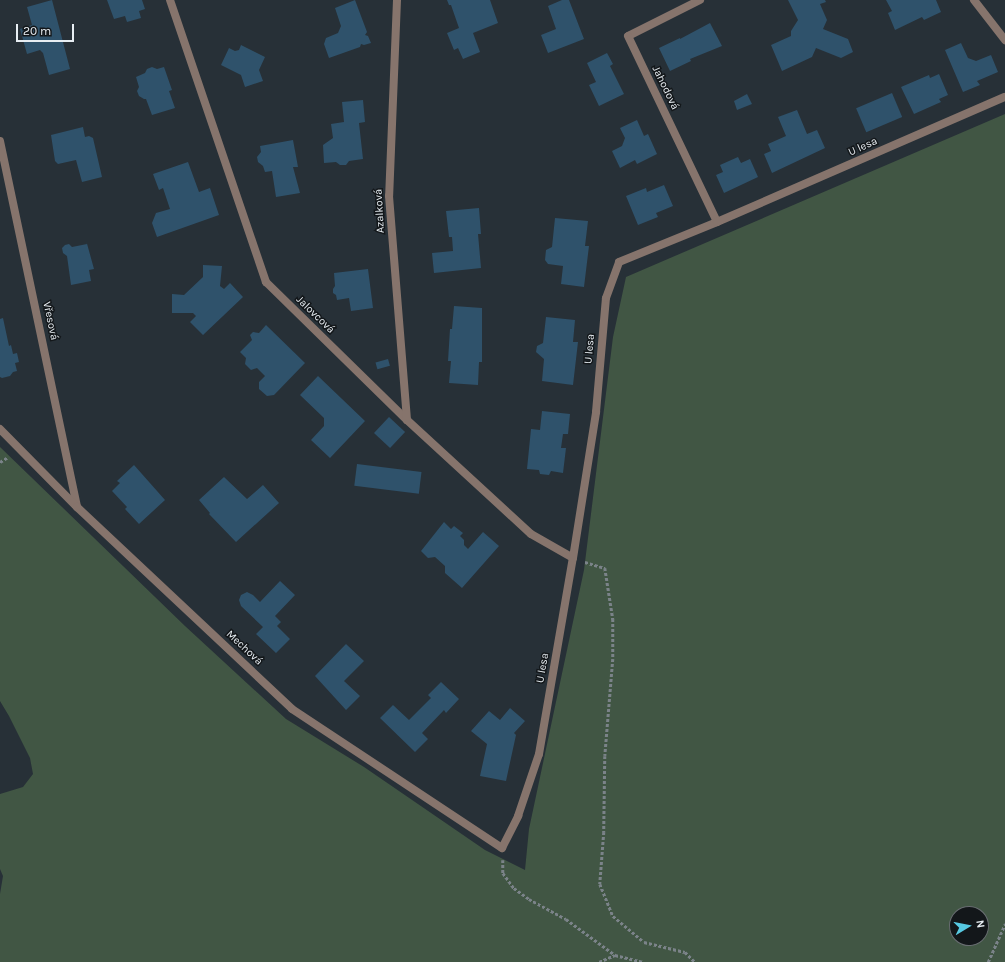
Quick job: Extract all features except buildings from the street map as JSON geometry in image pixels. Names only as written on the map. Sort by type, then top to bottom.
[{"type":"street","name":"Jalovcová","points":[[170,0],[266,282],[407,420],[531,534],[573,558]]},
{"type":"street","name":"Azalková","points":[[397,0],[389,196],[407,420]]},
{"type":"street","name":"Jahodová","points":[[700,0],[628,36],[717,222]]},
{"type":"street","points":[[974,0],[1005,40]]},
{"type":"street","name":"U lesa","points":[[502,848],[518,816],[539,754],[573,558],[596,412],[606,298],[619,262],[717,222],[1005,97]]},
{"type":"street","name":"Vřesová","points":[[0,141],[77,507]]},
{"type":"street","name":"Mechová","points":[[0,429],[77,507],[292,709],[502,848]]},
{"type":"path","points":[[573,558],[605,568],[612,619],[613,659],[605,756],[604,832],[600,884],[613,916],[644,942],[686,952],[695,962]]},
{"type":"path","points":[[502,848],[503,873],[514,888],[529,899],[566,919],[615,955],[643,962]]},
{"type":"path","points":[[988,962],[1005,924]]},
{"type":"path","points":[[599,962],[615,955]]},
{"type":"green space","points":[[1005,114],[1005,962],[0,962],[0,894],[3,876],[0,869],[0,794],[23,787],[33,774],[30,758],[0,701],[0,447],[185,626],[286,719],[364,767],[485,850],[525,870],[529,829],[584,570],[613,337],[626,277]]}]
